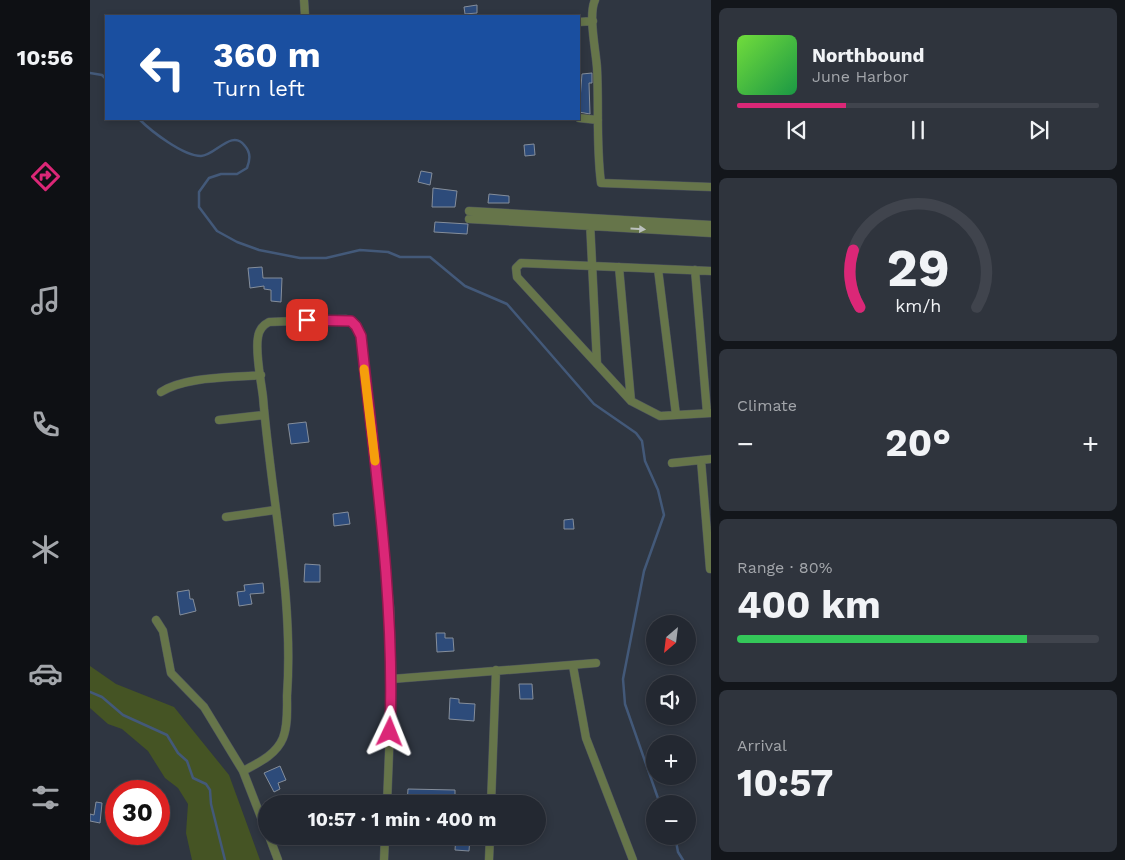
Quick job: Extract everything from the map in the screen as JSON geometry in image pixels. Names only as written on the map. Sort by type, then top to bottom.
[{"type":"street","points":[[304,0],[305,15]]},
{"type":"street","points":[[595,0],[593,21],[597,69],[601,183],[711,187]]},
{"type":"street","points":[[580,22],[593,21]]},
{"type":"street","points":[[580,118],[598,120]]},
{"type":"street","points":[[469,215],[590,222],[711,233]]},
{"type":"street","points":[[590,222],[711,225]]},
{"type":"street","points":[[590,222],[590,266],[597,364]]},
{"type":"street","points":[[695,270],[709,413],[660,416],[631,401],[517,276],[516,268],[522,262],[590,266],[695,270],[711,271]]},
{"type":"street","points":[[619,267],[631,401]]},
{"type":"street","points":[[658,269],[676,415]]},
{"type":"street","points":[[243,771],[262,761],[274,751],[283,738],[286,723],[289,671],[288,624],[264,415],[258,338],[263,326],[269,322],[346,319],[356,326],[361,336],[386,559],[390,608],[392,679],[387,795]]},
{"type":"street","points":[[161,392],[169,387],[185,382],[261,375]]},
{"type":"street","points":[[219,420],[264,415]]},
{"type":"street","points":[[672,463],[711,459]]},
{"type":"street","points":[[700,460],[710,569]]},
{"type":"street","points":[[226,517],[275,510]]},
{"type":"street","points":[[156,620],[163,631],[172,673],[204,707],[243,771],[258,809]]},
{"type":"street","points":[[392,679],[496,670],[573,666],[596,662]]},
{"type":"street","points":[[573,666],[586,738],[633,860]]},
{"type":"street","points":[[492,795],[496,670]]},
{"type":"street","points":[[272,845],[278,860]]},
{"type":"street","points":[[384,860],[385,845]]},
{"type":"street","points":[[489,860],[490,845]]},
{"type":"green space","points":[[90,666],[116,684],[174,707],[229,775],[260,860],[192,860],[186,833],[188,804],[178,788],[165,778],[148,751],[122,729],[108,724],[90,708]]},
{"type":"building","points":[[477,5],[477,13],[465,14],[464,7]]},
{"type":"building","points":[[592,73],[592,83],[589,83],[590,114],[580,112],[582,74]]},
{"type":"building","points":[[534,144],[535,155],[525,156],[524,145]]},
{"type":"building","points":[[421,171],[432,173],[430,185],[418,182]]},
{"type":"building","points":[[433,188],[457,191],[455,207],[432,207]]},
{"type":"building","points":[[489,194],[509,196],[509,203],[488,203]]},
{"type":"building","points":[[435,222],[468,224],[467,234],[434,232]]},
{"type":"building","points":[[262,267],[263,278],[282,278],[281,302],[271,301],[271,290],[264,289],[264,286],[250,288],[248,268]]},
{"type":"building","points":[[306,422],[309,442],[291,444],[288,424]]},
{"type":"building","points":[[348,512],[350,524],[334,526],[333,514]]},
{"type":"building","points":[[573,519],[574,529],[564,529],[564,520]]},
{"type":"building","points":[[305,564],[320,565],[320,582],[304,582]]},
{"type":"building","points":[[263,583],[264,593],[250,594],[252,604],[239,606],[237,592],[245,591],[244,585]]},
{"type":"building","points":[[189,590],[190,599],[193,599],[196,611],[180,615],[177,592]]},
{"type":"building","points":[[436,633],[445,633],[445,638],[453,638],[454,651],[437,652]]},
{"type":"building","points":[[519,684],[532,684],[533,699],[520,699]]},
{"type":"building","points":[[450,698],[459,699],[459,703],[475,704],[474,721],[449,719]]},
{"type":"building","points":[[280,766],[286,780],[278,783],[280,789],[274,792],[264,773]]},
{"type":"building","points":[[408,789],[455,790],[455,795],[408,795]]},
{"type":"building","points":[[96,802],[102,803],[100,823],[90,821],[90,814],[94,815]]},
{"type":"building","points":[[455,845],[469,845],[469,851],[455,850]]},
{"type":"waterway","points":[[90,73],[102,75],[105,78]]},
{"type":"waterway","points":[[140,120],[168,142],[194,155],[206,155],[229,141],[240,141],[245,146],[249,157],[247,168],[237,174],[221,174],[209,178],[199,192],[199,207],[217,231],[237,242],[259,250],[300,258],[326,258],[360,250],[388,252],[400,257],[430,257],[465,286],[507,304],[594,404],[636,433],[642,441],[645,461],[658,490],[664,515],[644,571],[623,679],[625,704],[657,795]]},
{"type":"waterway","points":[[90,692],[102,697],[123,715],[167,735],[178,753],[187,761],[193,778],[206,784],[210,790],[211,804],[225,860]]},
{"type":"waterway","points":[[677,845],[678,852],[683,860]]},
{"type":"slow traffic","points":[[364,369],[375,461]]},
{"type":"route","points":[[307,320],[346,319],[356,326],[361,336],[390,608],[392,679],[390,732]]}]
